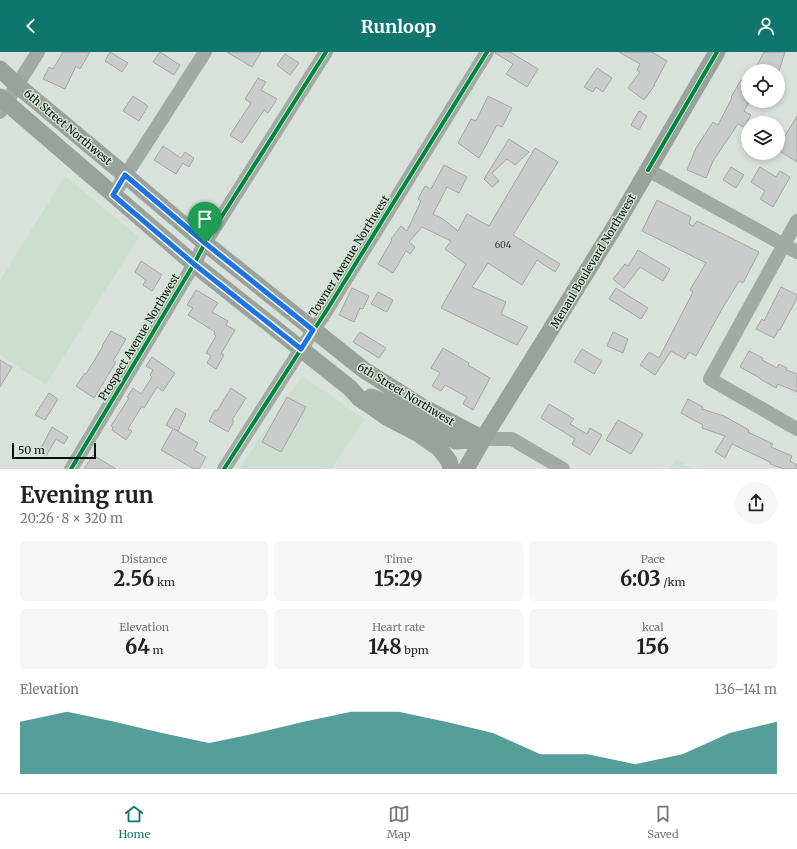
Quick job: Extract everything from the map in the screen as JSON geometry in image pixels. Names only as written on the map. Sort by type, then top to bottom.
[{"type":"main road","name":"Menaul Boulevard Northwest","points":[[466,469],[648,170],[717,52]]},
{"type":"main road","name":"6th Street Northwest","points":[[0,69],[205,243],[364,370],[421,406],[483,440]]},
{"type":"main road","name":"6th Street Northwest","points":[[2,104],[194,264],[350,388],[359,398],[388,418],[439,448],[449,461],[452,469]]},
{"type":"main road","name":"6th Street Northwest","points":[[350,388],[384,402],[456,441],[483,440]]},
{"type":"street","points":[[2,104],[17,85],[38,52]]},
{"type":"street","points":[[113,195],[206,52]]},
{"type":"street","name":"Prospect Avenue Northwest","points":[[71,469],[194,264],[205,243],[326,52]]},
{"type":"street","name":"Towner Avenue Northwest","points":[[224,469],[350,273],[487,52]]},
{"type":"street","points":[[648,170],[797,252]]},
{"type":"street","points":[[797,220],[710,379],[797,429]]},
{"type":"street","name":"6th Street Northwest","points":[[483,440],[499,438],[512,439],[563,469]]},
{"type":"shaded area","points":[[65,176],[139,237],[46,385],[0,355],[0,280]]},
{"type":"shaded area","points":[[302,376],[365,419],[331,469],[239,469]]},
{"type":"shaded area","points":[[676,459],[692,469],[669,469]]},
{"type":"building","points":[[63,52],[90,52],[80,69],[76,66],[65,89],[43,79],[49,67],[53,69]]},
{"type":"building","points":[[110,52],[128,63],[122,72],[105,61]]},
{"type":"building","points":[[160,52],[180,65],[174,75],[153,62]]},
{"type":"building","points":[[227,52],[261,52],[252,67]]},
{"type":"building","points":[[495,52],[510,52],[538,69],[527,87],[506,74],[513,64]]},
{"type":"building","points":[[619,52],[652,52],[667,61],[655,85],[644,100],[628,88],[640,72],[637,70],[640,64]]},
{"type":"building","points":[[764,52],[785,52],[781,64],[758,64]]},
{"type":"building","points":[[285,54],[299,63],[290,75],[277,65]]},
{"type":"building","points":[[597,68],[612,78],[603,92],[596,87],[593,92],[584,87]]},
{"type":"building","points":[[258,78],[266,82],[261,90],[277,99],[268,113],[264,110],[242,143],[230,135],[251,103],[245,99]]},
{"type":"building","points":[[741,80],[741,108],[746,108],[744,111],[750,116],[741,116],[741,126],[738,124],[713,161],[706,178],[687,170],[696,148],[713,122],[718,125],[732,98],[731,97]]},
{"type":"building","points":[[133,96],[148,106],[139,121],[123,111]]},
{"type":"building","points":[[488,96],[512,108],[502,127],[497,125],[479,158],[458,143],[471,119],[476,121]]},
{"type":"building","points":[[639,111],[647,116],[639,130],[631,125]]},
{"type":"building","points":[[797,116],[797,162],[785,154],[785,136]]},
{"type":"building","points":[[509,139],[529,152],[515,165],[507,159],[492,173],[499,181],[492,187],[484,179]]},
{"type":"building","points":[[163,146],[181,158],[185,152],[194,158],[189,167],[183,163],[176,174],[154,160]]},
{"type":"building","points":[[535,148],[558,162],[513,235],[560,264],[555,272],[537,260],[522,285],[488,263],[472,287],[506,302],[501,314],[528,327],[517,345],[441,308],[466,264],[445,249],[451,241],[422,227],[409,242],[415,247],[410,254],[406,251],[393,273],[378,264],[392,240],[391,239],[401,226],[407,231],[421,201],[418,199],[425,186],[431,189],[444,165],[467,177],[459,193],[447,187],[433,214],[443,219],[458,231],[467,214],[489,226]]},
{"type":"building","points":[[731,167],[744,175],[736,188],[723,180]]},
{"type":"building","points":[[760,167],[776,177],[780,171],[790,177],[773,207],[760,199],[765,191],[751,182]]},
{"type":"building","points":[[657,200],[691,217],[689,224],[693,226],[697,221],[759,252],[743,283],[739,281],[696,356],[689,352],[685,359],[671,351],[655,375],[640,365],[649,352],[659,358],[693,292],[690,290],[706,263],[642,231]]},
{"type":"building","points":[[638,250],[670,269],[663,281],[640,267],[624,288],[613,279],[625,264],[628,266]]},
{"type":"building","points":[[141,261],[162,275],[152,291],[143,285],[146,280],[135,272]]},
{"type":"building","points":[[781,287],[797,295],[797,298],[780,330],[779,329],[774,338],[756,329],[762,319],[764,321]]},
{"type":"building","points":[[352,288],[369,296],[363,309],[360,308],[354,322],[339,315]]},
{"type":"building","points":[[616,288],[648,308],[641,319],[609,299]]},
{"type":"building","points":[[196,290],[218,303],[212,312],[228,321],[226,325],[235,330],[221,354],[224,355],[216,369],[207,363],[211,356],[206,353],[216,336],[214,334],[215,332],[188,315],[193,308],[187,305]]},
{"type":"building","points":[[378,292],[393,300],[387,312],[371,304]]},
{"type":"building","points":[[111,331],[126,339],[113,361],[116,362],[94,398],[76,386],[85,373],[86,374]]},
{"type":"building","points":[[360,332],[386,348],[379,358],[353,342]]},
{"type":"building","points":[[613,332],[628,339],[623,353],[607,346]]},
{"type":"building","points":[[443,348],[469,363],[468,365],[490,378],[473,410],[463,404],[467,397],[445,385],[441,391],[432,386],[440,373],[431,368]]},
{"type":"building","points":[[582,349],[602,361],[594,374],[574,362]]},
{"type":"building","points":[[749,351],[763,358],[762,360],[777,368],[779,364],[787,368],[786,370],[797,374],[797,392],[778,384],[776,388],[740,367]]},
{"type":"building","points":[[152,357],[175,373],[163,391],[157,387],[144,408],[142,406],[128,429],[132,431],[126,440],[112,430],[113,427],[111,426],[129,398],[127,397],[133,388],[141,394],[152,377],[150,375],[153,370],[146,366]]},
{"type":"building","points":[[0,360],[12,367],[0,387]]},
{"type":"building","points":[[231,388],[246,398],[232,420],[234,421],[228,432],[209,421]]},
{"type":"building","points":[[49,393],[58,399],[45,420],[35,415]]},
{"type":"building","points":[[287,397],[306,407],[281,452],[262,442]]},
{"type":"building","points":[[688,399],[703,407],[702,409],[724,416],[749,430],[748,432],[773,444],[771,447],[792,456],[790,461],[797,465],[797,469],[784,469],[770,464],[770,462],[732,444],[725,458],[715,452],[725,436],[702,428],[703,425],[681,413]]},
{"type":"building","points":[[549,404],[574,419],[570,424],[587,434],[590,428],[602,435],[590,455],[572,444],[575,439],[541,418]]},
{"type":"building","points":[[176,408],[186,414],[178,431],[174,429],[198,443],[194,450],[206,457],[199,469],[194,469],[161,450],[173,429],[166,425]]},
{"type":"building","points":[[618,420],[643,434],[631,454],[606,440]]},
{"type":"building","points":[[52,427],[68,437],[64,444],[56,439],[46,456],[39,452]]},
{"type":"building","points":[[93,455],[116,469],[84,469]]},
{"type":"cycle path","points":[[71,469],[194,264],[205,243],[326,52]]},
{"type":"cycle path","points":[[224,469],[325,313],[487,52]]},
{"type":"cycle path","points":[[648,170],[717,52]]},
{"type":"route","points":[[125,175],[205,243],[313,330],[301,349],[194,264],[113,195],[125,175]]}]
